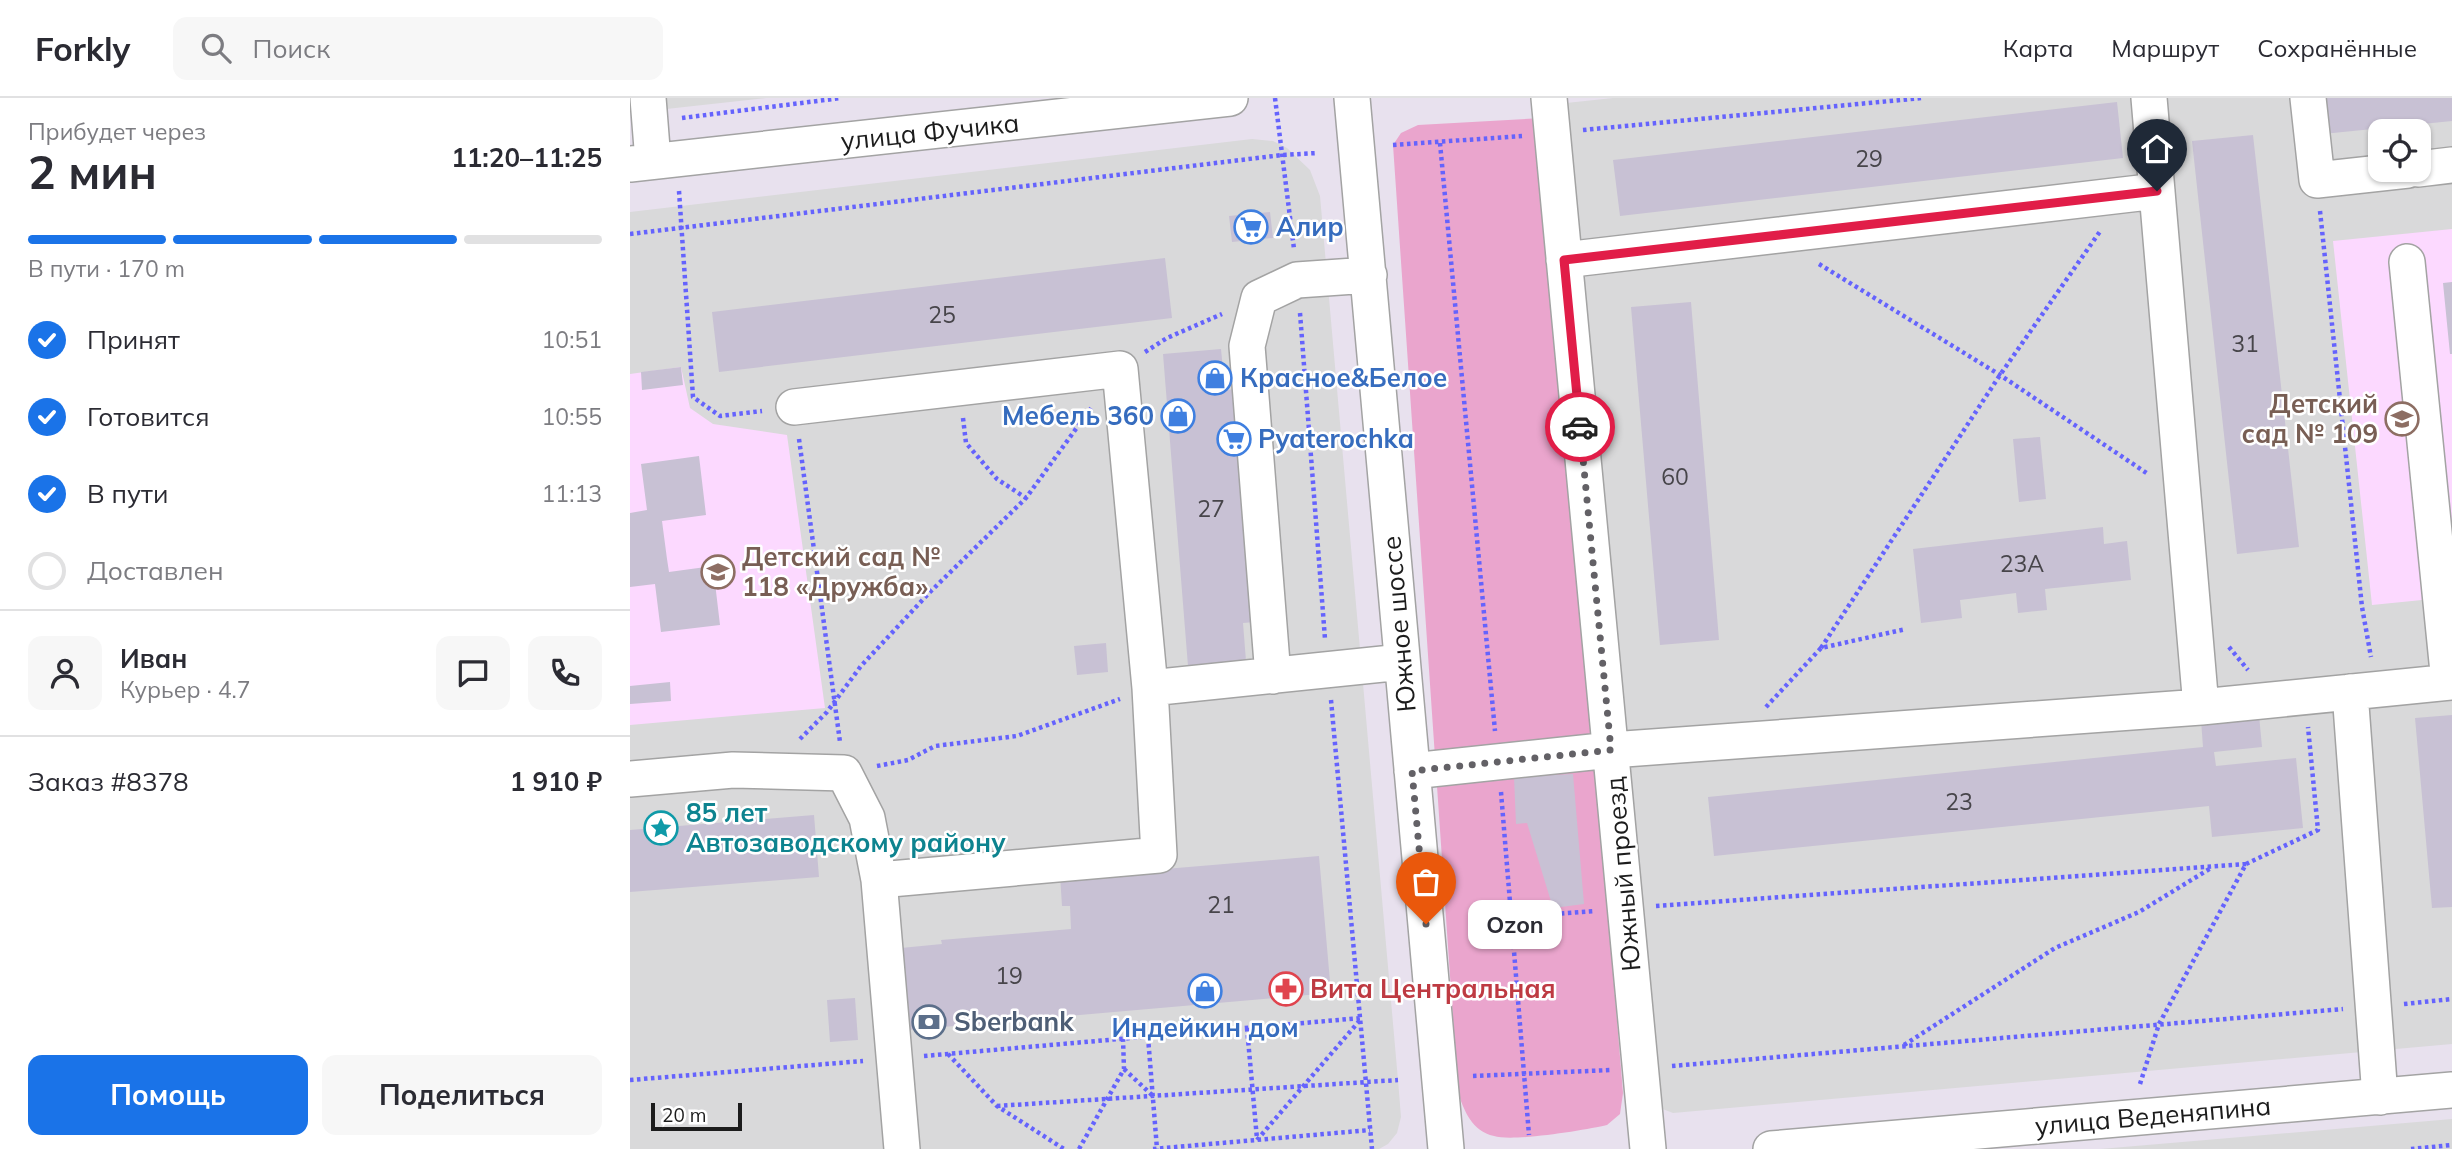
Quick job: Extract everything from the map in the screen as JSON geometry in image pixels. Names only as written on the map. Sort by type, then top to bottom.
[{"type":"street","name":"улица Фучика","points":[[654,161],[1230,98]]},
{"type":"street","name":"Южное шоссе","points":[[1352,98],[1446,1149]]},
{"type":"street","name":"Южный проезд","points":[[1549,98],[1628,908],[1648,1149]]},
{"type":"street","points":[[2149,98],[2142,192],[2183,498],[2201,707]]},
{"type":"street","points":[[2308,98],[2317,180],[2368,174]]},
{"type":"street","points":[[648,99],[654,161]]},
{"type":"street","points":[[2431,167],[2452,165]]},
{"type":"street","points":[[1564,260],[2142,192]]},
{"type":"street","points":[[1412,771],[1611,750],[2201,707],[2451,682],[2407,261]]},
{"type":"street","points":[[1273,676],[1247,346],[1259,298],[1297,280],[1369,275]]},
{"type":"street","points":[[794,407],[1120,369],[1150,688],[1159,855],[879,880]]},
{"type":"street","points":[[1150,688],[1402,662]]},
{"type":"street","points":[[2363,691],[2380,1097]]},
{"type":"street","points":[[630,779],[733,770],[844,773],[867,818],[879,880],[902,1149]]},
{"type":"street","name":"улица Веденяпина","points":[[1771,1149],[2452,1090]]},
{"type":"path","points":[[648,99],[675,119],[804,100],[841,98]]},
{"type":"path","points":[[1275,98],[1297,280],[1328,670],[1371,1149]]},
{"type":"path","points":[[1394,145],[1553,133],[1922,98]]},
{"type":"path","points":[[1440,143],[1512,917],[1529,1135]]},
{"type":"path","points":[[630,234],[1282,155],[1317,153]]},
{"type":"path","points":[[654,161],[681,229],[693,397],[720,416],[794,407],[844,773],[908,760],[935,746],[1017,736],[1150,688]]},
{"type":"path","points":[[2317,180],[2362,607],[2363,691]]},
{"type":"path","points":[[1766,738],[1765,709],[1821,648],[2000,374],[2142,192]]},
{"type":"path","points":[[1817,263],[2000,374],[2183,498]]},
{"type":"path","points":[[794,743],[805,736],[861,666],[929,593],[1026,498],[1120,369],[1167,338],[1259,298]]},
{"type":"path","points":[[959,387],[966,443],[997,480],[1026,498]]},
{"type":"path","points":[[1821,648],[1906,629]]},
{"type":"path","points":[[1512,917],[2246,864],[2318,830],[2289,698],[2228,647]]},
{"type":"path","points":[[2130,1119],[2158,1024],[2246,864]]},
{"type":"path","points":[[1902,1046],[2055,948],[2139,912],[2212,868]]},
{"type":"path","points":[[1471,1076],[1640,1068],[2452,999]]},
{"type":"path","points":[[630,1080],[1361,1018]]},
{"type":"path","points":[[1257,1140],[1361,1018]]},
{"type":"path","points":[[1247,1028],[1257,1140]]},
{"type":"path","points":[[1148,1037],[1155,1149],[1370,1130]]},
{"type":"path","points":[[1079,1149],[1124,1069],[1123,1039]]},
{"type":"path","points":[[948,1054],[997,1106],[1064,1149]]},
{"type":"path","points":[[1124,1069],[1153,1096]]},
{"type":"path","points":[[997,1106],[1398,1080]]},
{"type":"path","points":[[2411,1149],[2452,1145]]},
{"type":"shaded area","points":[[630,98],[766,98],[630,113]]},
{"type":"shaded area","points":[[1613,98],[2452,98],[2452,1044],[1673,1113],[1660,1108],[1557,104]]},
{"type":"shaded area","points":[[1542,118],[1623,1093],[1620,1114],[1607,1125],[1517,1138],[1494,1136],[1480,1130],[1466,1113],[1458,1092],[1393,145],[1401,133],[1418,125]]},
{"type":"shaded area","points":[[1252,139],[1273,141],[1287,148],[1310,170],[1320,196],[1398,1080],[1401,1117],[1397,1133],[1388,1144],[1379,1149],[630,1149],[630,212]]},
{"type":"shaded area","name":"Детский сад № 109","points":[[2452,229],[2452,597],[2372,605],[2333,241]]},
{"type":"shaded area","name":"Детский сад № 118 «Дружба»","points":[[681,367],[690,408],[713,424],[787,435],[825,708],[630,725],[630,374]]},
{"type":"shaded area","points":[[2452,1119],[2452,1149],[2100,1149]]},
{"type":"building","points":[[2319,98],[2452,98],[2452,121],[2431,123],[2431,119],[2368,119],[2368,129],[2323,134]]},
{"type":"building","points":[[2117,102],[2123,158],[1620,216],[1613,160]]},
{"type":"building","points":[[2253,135],[2299,547],[2237,554],[2192,141]]},
{"type":"building","name":"Алир","points":[[1270,212],[1273,238],[1232,242],[1229,216]]},
{"type":"building","points":[[1165,258],[1172,318],[719,372],[712,312]]},
{"type":"building","points":[[2452,282],[2452,354],[2450,354],[2443,283]]},
{"type":"building","points":[[1691,302],[1719,640],[1660,645],[1631,307]]},
{"type":"building","points":[[1221,349],[1225,390],[1236,389],[1255,622],[1243,623],[1246,661],[1188,666],[1163,354]]},
{"type":"building","points":[[681,367],[683,385],[642,390],[641,372]]},
{"type":"building","points":[[2040,437],[2046,499],[2019,502],[2013,439]]},
{"type":"building","points":[[699,456],[706,515],[662,521],[669,572],[713,566],[720,625],[661,632],[655,584],[630,587],[630,513],[647,510],[641,464]]},
{"type":"building","points":[[2103,527],[2104,544],[2127,541],[2131,580],[2045,589],[2047,610],[2018,613],[2016,593],[1960,600],[1962,618],[1921,623],[1913,549]]},
{"type":"building","points":[[1106,643],[1108,672],[1077,675],[1074,646]]},
{"type":"building","points":[[670,682],[671,701],[630,704],[630,686]]},
{"type":"building","points":[[2259,715],[2262,747],[2214,752],[2216,766],[2296,758],[2303,828],[2212,837],[2209,806],[1714,856],[1708,797],[2203,747],[2201,720]]},
{"type":"building","points":[[2452,715],[2452,907],[2432,908],[2415,718]]},
{"type":"building","points":[[1573,774],[1584,904],[1553,908],[1527,823],[1516,824],[1514,777]]},
{"type":"building","points":[[814,815],[819,877],[630,892],[630,830]]},
{"type":"building","points":[[1319,856],[1331,993],[908,1030],[901,948],[942,944],[941,940],[1071,929],[1070,906],[1062,906],[1060,875]]},
{"type":"building","points":[[855,998],[858,1040],[830,1042],[827,1000]]},
{"type":"way so far","points":[[1426,924],[1412,771],[1611,750],[1580,427]]},
{"type":"place","name":"Алир","points":[[1251,227]]},
{"type":"place","name":"Красное&Белое","points":[[1215,378]]},
{"type":"place","name":"Мебель 360","points":[[1178,416]]},
{"type":"place","name":"Детский сад № 109","points":[[2402,419]]},
{"type":"place","name":"Pyaterochka","points":[[1234,439]]},
{"type":"place","name":"Детский сад № 118 «Дружба»","points":[[718,572]]},
{"type":"place","name":"85 лет Автозаводскому району","points":[[661,828]]},
{"type":"place","name":"Ozon","points":[[1426,924]]},
{"type":"place","name":"Вита Центральная","points":[[1286,989]]},
{"type":"place","name":"Индейкин дом","points":[[1205,991]]},
{"type":"place","name":"Sberbank","points":[[929,1022]]},
{"type":"route","points":[[1580,427],[1564,260],[2157,191]]}]
